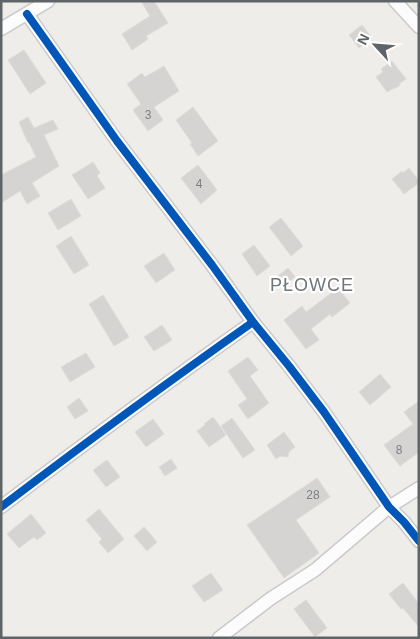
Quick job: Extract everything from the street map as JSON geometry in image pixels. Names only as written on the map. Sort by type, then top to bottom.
[{"type":"street","points":[[1,29],[48,1]]},
{"type":"street","points":[[395,1],[419,27]]},
{"type":"street","points":[[27,14],[117,141],[212,264],[253,322],[324,412],[389,507],[419,540]]},
{"type":"street","points":[[1,507],[64,458],[253,322]]},
{"type":"street","points":[[218,638],[270,599],[315,570],[389,507],[419,488]]},
{"type":"building","points":[[141,1],[154,1],[168,23],[146,36],[148,39],[132,50],[122,34],[150,16]]},
{"type":"building","points":[[362,25],[372,38],[359,48],[349,35]]},
{"type":"building","points":[[24,50],[46,83],[30,94],[8,60]]},
{"type":"building","points":[[392,61],[406,79],[396,88],[387,92],[376,77],[383,72],[381,69]]},
{"type":"building","points":[[164,66],[179,91],[154,107],[163,120],[148,131],[133,110],[141,104],[127,84],[142,73],[145,77]]},
{"type":"building","points":[[193,107],[218,141],[198,156],[190,144],[192,143],[176,120]]},
{"type":"building","points":[[28,117],[34,128],[53,120],[58,129],[44,135],[59,166],[32,183],[40,196],[27,204],[20,191],[1,203],[1,175],[36,157],[19,122]]},
{"type":"building","points":[[93,162],[100,173],[97,176],[105,188],[88,199],[72,175]]},
{"type":"building","points":[[198,165],[217,190],[201,204],[181,178]]},
{"type":"building","points":[[409,168],[419,183],[404,194],[392,179]]},
{"type":"building","points":[[71,199],[81,216],[58,230],[48,213]]},
{"type":"building","points":[[281,218],[303,246],[291,256],[269,227]]},
{"type":"building","points":[[71,236],[89,265],[74,274],[56,246]]},
{"type":"building","points":[[254,245],[270,266],[257,276],[242,254]]},
{"type":"building","points":[[164,253],[175,270],[156,283],[144,266]]},
{"type":"building","points":[[288,268],[295,277],[285,285],[278,276]]},
{"type":"building","points":[[338,288],[350,303],[332,317],[330,314],[311,329],[319,340],[306,349],[284,320],[302,306],[306,312]]},
{"type":"building","points":[[103,295],[129,337],[114,346],[89,304]]},
{"type":"building","points":[[162,325],[172,340],[154,351],[144,337]]},
{"type":"building","points":[[86,353],[95,367],[70,382],[61,367]]},
{"type":"building","points":[[248,357],[258,370],[250,376],[269,403],[248,419],[238,405],[247,399],[228,371]]},
{"type":"building","points":[[380,374],[391,387],[370,405],[359,392]]},
{"type":"building","points":[[79,398],[88,411],[75,419],[67,407]]},
{"type":"building","points":[[419,401],[419,452],[400,466],[384,445],[413,424],[404,412]]},
{"type":"building","points":[[213,417],[226,435],[209,447],[197,431]]},
{"type":"building","points":[[232,418],[255,450],[243,458],[221,426]]},
{"type":"building","points":[[153,419],[164,434],[146,447],[135,432]]},
{"type":"building","points":[[284,432],[295,447],[289,452],[288,457],[280,456],[276,459],[267,445]]},
{"type":"building","points":[[171,459],[177,468],[165,476],[159,467]]},
{"type":"building","points":[[107,460],[120,477],[106,487],[93,470]]},
{"type":"building","points":[[317,478],[330,497],[296,520],[319,553],[284,578],[247,525]]},
{"type":"building","points":[[99,509],[124,539],[108,553],[99,542],[102,539],[86,520]]},
{"type":"building","points":[[31,514],[46,533],[37,540],[34,537],[19,548],[7,534]]},
{"type":"building","points":[[144,527],[157,542],[147,551],[134,536]]},
{"type":"building","points":[[211,573],[223,590],[204,602],[192,586]]},
{"type":"building","points":[[403,583],[419,604],[419,627],[389,594]]},
{"type":"building","points":[[306,600],[327,628],[315,637],[294,609]]},
{"type":"cycle path","points":[[27,14],[117,141],[253,322]]},
{"type":"cycle path","points":[[1,507],[126,413],[253,322],[324,412],[389,507],[419,541]]},
{"type":"district","name":"PŁOWCE","points":[[312,285]]}]
